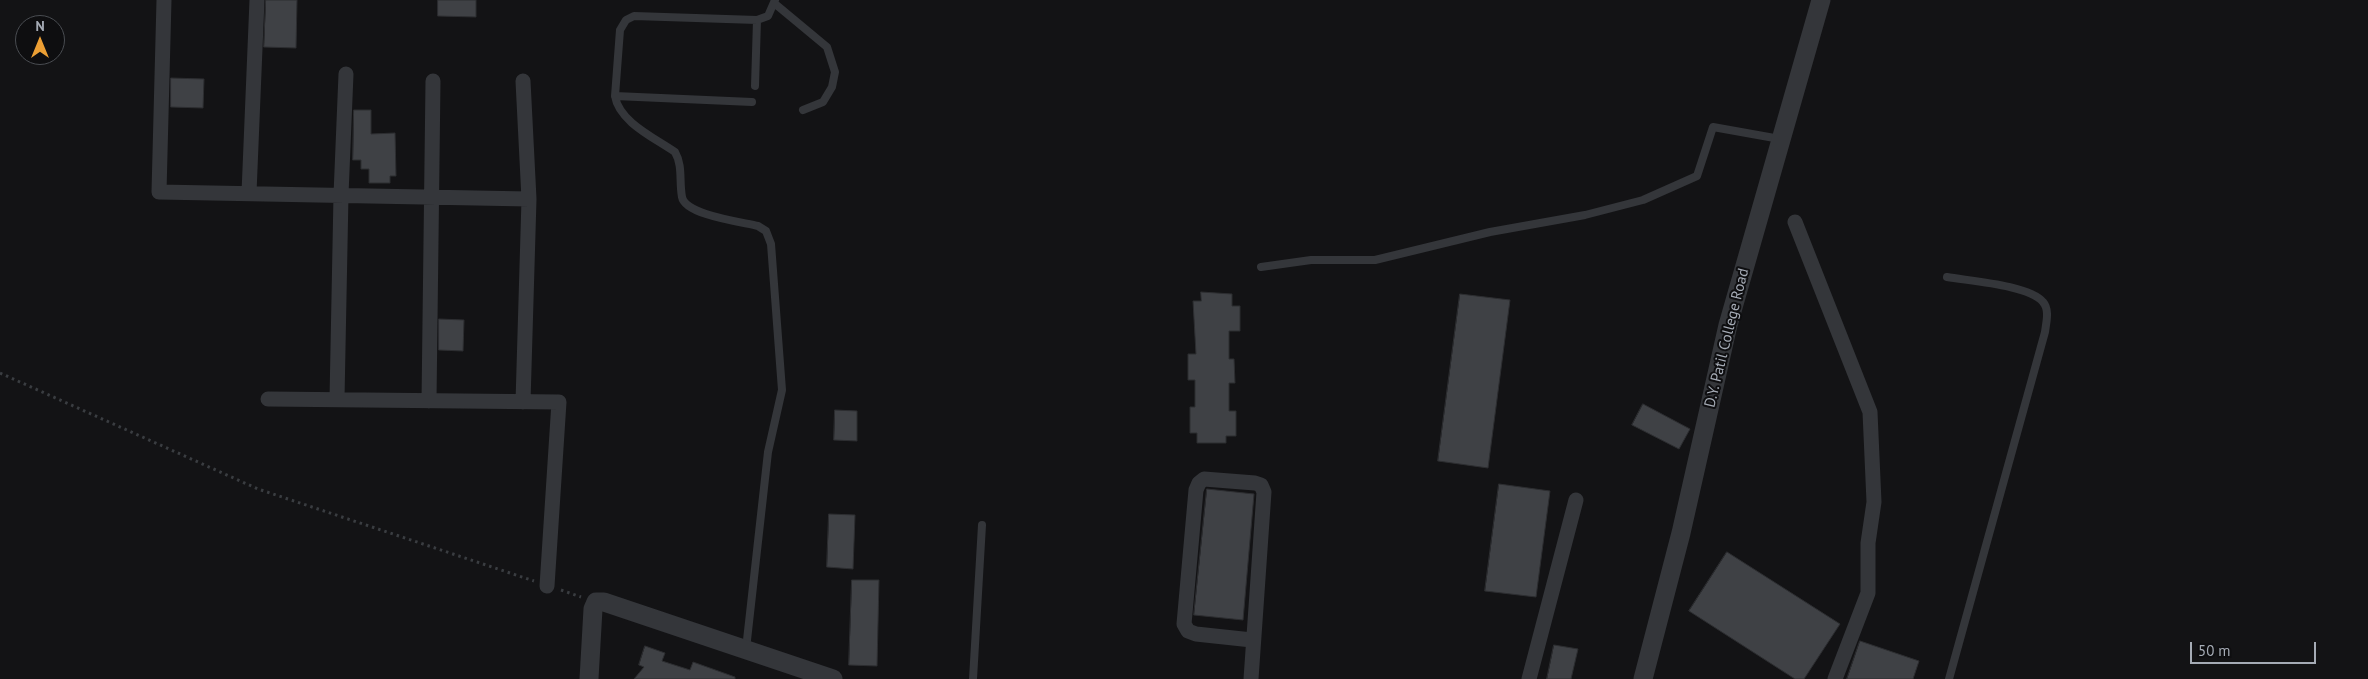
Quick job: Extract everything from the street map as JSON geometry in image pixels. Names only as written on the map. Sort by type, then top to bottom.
[{"type":"street","points":[[164,0],[159,192],[529,199]]},
{"type":"street","points":[[249,193],[256,0]]},
{"type":"street","name":"D.Y. Patil College Road","points":[[1643,679],[1680,533],[1728,325],[1821,0]]},
{"type":"street","points":[[337,399],[341,195],[346,74]]},
{"type":"street","points":[[429,401],[433,81]]},
{"type":"street","points":[[523,81],[529,199],[523,402]]},
{"type":"street","points":[[1795,222],[1870,412],[1874,502],[1868,543],[1868,593],[1835,679]]},
{"type":"street","points":[[268,398],[559,402],[547,586]]},
{"type":"street","points":[[1250,679],[1264,492],[1261,485],[1255,483],[1204,480],[1198,483],[1196,490],[1184,624],[1188,631],[1196,634],[1252,640]]},
{"type":"street","points":[[1530,679],[1576,500]]},
{"type":"street","points":[[589,679],[593,609],[596,602],[604,602],[833,679]]},
{"type":"lane","points":[[746,649],[768,452],[782,390],[771,244],[766,231],[758,226],[698,212],[686,205],[682,199],[679,160],[675,152],[624,116],[617,107],[615,96],[620,30],[626,20],[634,16],[757,20],[768,16],[774,2],[827,46],[835,72],[832,87],[823,102],[803,110]]},
{"type":"lane","points":[[755,86],[757,20]]},
{"type":"lane","points":[[615,96],[752,102]]},
{"type":"lane","points":[[1261,267],[1311,260],[1375,260],[1490,232],[1584,215],[1643,200],[1697,176],[1713,127],[1782,139]]},
{"type":"lane","points":[[1947,277],[2030,292],[2044,303],[2047,314],[2045,332],[1949,679]]},
{"type":"lane","points":[[973,679],[982,525]]},
{"type":"path","points":[[0,373],[258,490],[596,602]]},
{"type":"building","points":[[266,0],[297,0],[296,48],[264,47]]},
{"type":"building","points":[[438,0],[476,0],[476,17],[438,16]]},
{"type":"building","points":[[171,78],[204,79],[203,108],[171,107]]},
{"type":"building","points":[[354,110],[371,110],[371,134],[395,133],[396,176],[390,176],[390,183],[369,183],[369,169],[361,169],[361,160],[353,160]]},
{"type":"building","points":[[1201,292],[1232,294],[1232,306],[1240,306],[1240,331],[1229,331],[1229,359],[1234,359],[1235,383],[1229,383],[1229,411],[1236,411],[1236,436],[1226,436],[1226,443],[1197,443],[1197,433],[1190,433],[1190,407],[1195,407],[1195,380],[1188,380],[1188,354],[1196,354],[1193,301],[1201,301]]},
{"type":"building","points":[[1460,294],[1510,300],[1488,468],[1438,461]]},
{"type":"building","points":[[439,319],[464,320],[463,351],[439,350]]},
{"type":"building","points":[[1643,404],[1690,429],[1679,449],[1632,425]]},
{"type":"building","points":[[835,410],[857,411],[857,441],[834,440]]},
{"type":"building","points":[[1499,484],[1550,491],[1536,597],[1485,591]]},
{"type":"building","points":[[1207,489],[1254,494],[1243,620],[1194,615]]},
{"type":"building","points":[[829,514],[855,515],[853,569],[827,567]]},
{"type":"building","points":[[1727,552],[1840,624],[1804,679],[1795,679],[1689,611]]},
{"type":"building","points":[[852,580],[879,580],[877,666],[849,665]]},
{"type":"building","points":[[1860,641],[1919,661],[1913,679],[1847,679]]},
{"type":"building","points":[[1554,645],[1578,649],[1571,679],[1547,679]]},
{"type":"building","points":[[645,646],[665,653],[662,661],[690,670],[693,662],[735,677],[735,679],[634,679],[644,667],[639,665]]}]
